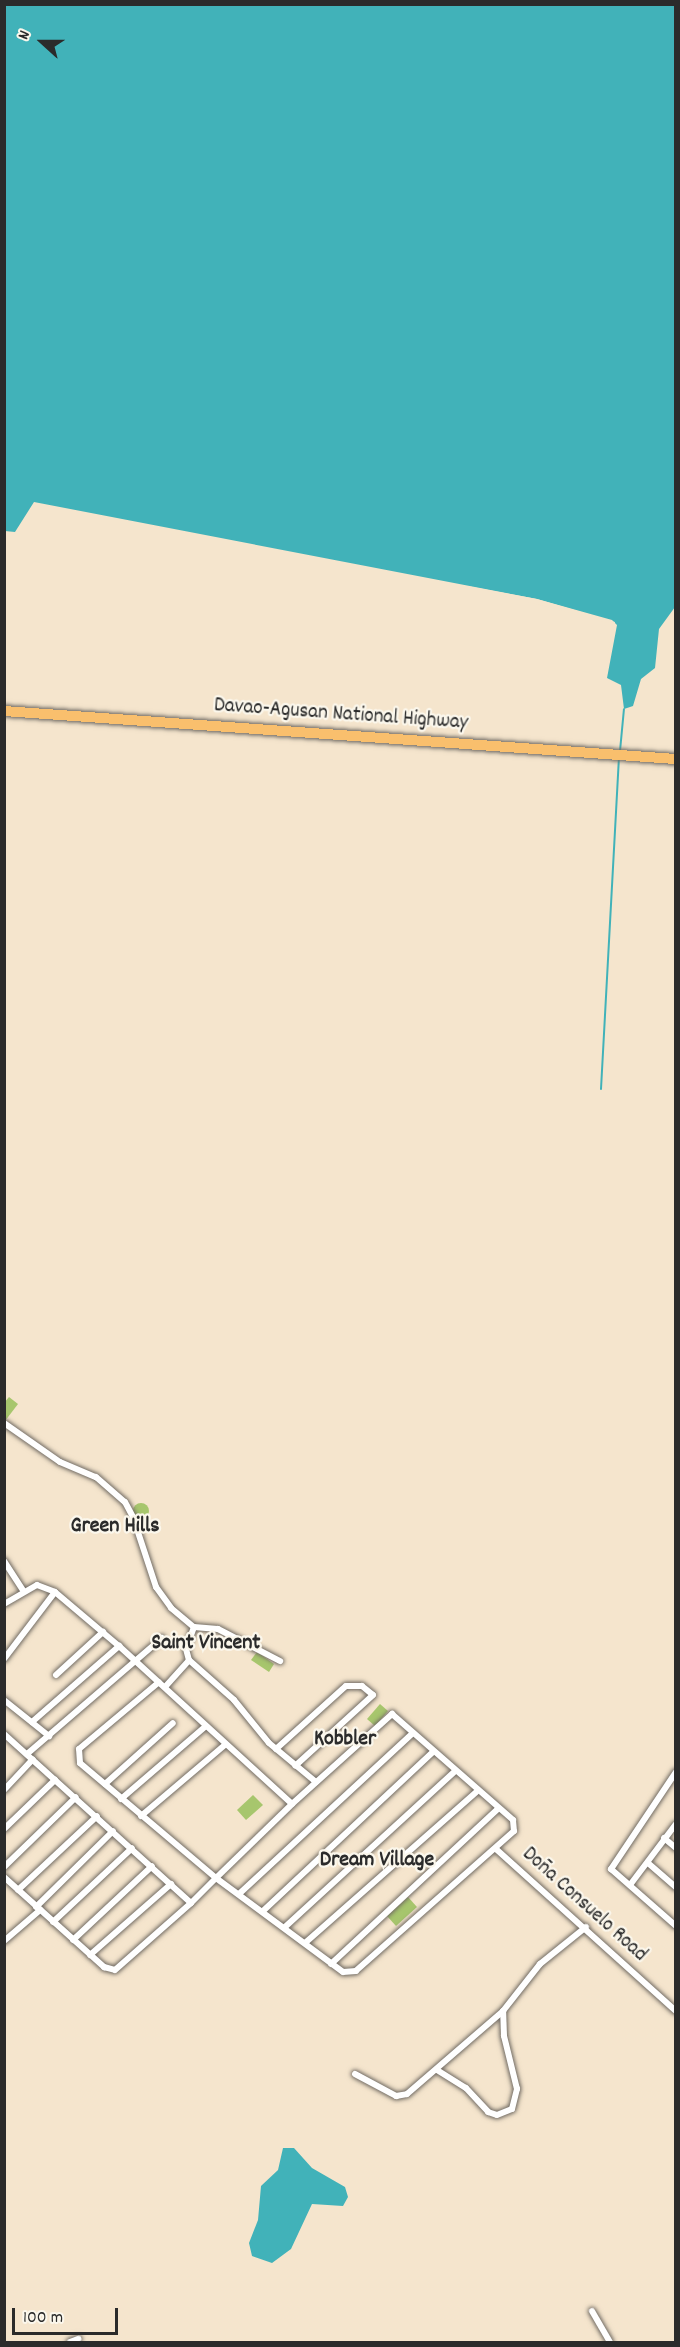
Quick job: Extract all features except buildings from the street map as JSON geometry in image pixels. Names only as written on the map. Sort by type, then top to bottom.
[{"type":"highway","name":"Davao-Agusan National Highway","points":[[4,711],[675,759]]},
{"type":"street","points":[[4,1423],[60,1462],[96,1477],[125,1502],[133,1516],[160,1596],[194,1627],[218,1629],[280,1661]]},
{"type":"street","points":[[4,1561],[22,1590]]},
{"type":"street","points":[[4,1604],[22,1590],[37,1585],[55,1592],[165,1687],[292,1804]]},
{"type":"street","points":[[4,1659],[55,1592]]},
{"type":"street","points":[[194,1627],[186,1649],[189,1660],[234,1700],[276,1749],[316,1782]]},
{"type":"street","points":[[56,1675],[103,1632]]},
{"type":"street","points":[[27,1754],[138,1663],[162,1638]]},
{"type":"street","points":[[32,1722],[119,1646]]},
{"type":"street","points":[[165,1687],[189,1660]]},
{"type":"street","points":[[4,1877],[90,1955],[108,1969],[115,1970],[191,1903],[216,1878],[292,1804],[392,1714],[516,1827],[496,1849],[356,1971],[347,1973],[331,1964],[285,1927],[216,1878],[80,1762],[78,1752],[159,1682]]},
{"type":"street","points":[[276,1749],[346,1686],[362,1686],[373,1695],[295,1766]]},
{"type":"street","points":[[4,1700],[49,1736]]},
{"type":"street","points":[[105,1784],[173,1723]]},
{"type":"street","points":[[121,1799],[206,1726]]},
{"type":"street","points":[[239,1894],[413,1733]]},
{"type":"street","points":[[4,1734],[191,1903]]},
{"type":"street","points":[[141,1816],[226,1744]]},
{"type":"street","points":[[262,1911],[433,1752]]},
{"type":"street","points":[[4,1790],[33,1759]]},
{"type":"street","points":[[285,1927],[454,1772]]},
{"type":"street","points":[[675,1772],[611,1869],[675,1926]]},
{"type":"street","points":[[4,1829],[55,1780]]},
{"type":"street","points":[[305,1943],[476,1792]]},
{"type":"street","points":[[4,1867],[76,1797]]},
{"type":"street","points":[[331,1964],[498,1809]]},
{"type":"street","points":[[18,1890],[97,1816]]},
{"type":"street","points":[[630,1885],[675,1824]]},
{"type":"street","points":[[4,1941],[113,1831]]},
{"type":"street","points":[[664,1838],[675,1848]]},
{"type":"street","points":[[53,1922],[132,1848]]},
{"type":"street","name":"Doña Consuelo Road","points":[[496,1849],[586,1927],[675,2011]]},
{"type":"street","points":[[648,1863],[675,1887]]},
{"type":"street","points":[[73,1940],[152,1866]]},
{"type":"street","points":[[90,1955],[171,1884]]},
{"type":"street","points":[[356,2074],[402,2096],[437,2070],[503,2011],[540,1964],[586,1927]]},
{"type":"street","points":[[437,2070],[466,2088],[488,2112],[497,2115],[512,2109],[517,2089],[504,2036],[503,2011]]},
{"type":"street","points":[[592,2311],[610,2343]]},
{"type":"street","points":[[70,2343],[78,2339]]},
{"type":"green space","points":[[9,1397],[18,1404],[5,1421],[4,1403]]},
{"type":"green space","points":[[141,1503],[147,1505],[149,1511],[147,1517],[141,1519],[135,1517],[133,1511],[135,1505]]},
{"type":"green space","points":[[257,1652],[274,1664],[269,1672],[251,1660]]},
{"type":"green space","points":[[380,1704],[388,1711],[375,1726],[367,1719]]},
{"type":"green space","points":[[253,1795],[263,1805],[246,1820],[237,1810]]},
{"type":"green space","points":[[408,1897],[417,1907],[396,1926],[387,1916]]},
{"type":"water","points":[[5,5],[675,5],[675,607],[659,629],[655,668],[641,679],[633,706],[624,709],[621,685],[607,678],[617,625],[612,620],[537,599],[34,502],[15,532],[5,531]]},
{"type":"water","points":[[283,2148],[294,2148],[312,2168],[345,2187],[348,2197],[343,2206],[312,2204],[291,2249],[272,2263],[252,2256],[249,2243],[258,2220],[261,2186],[278,2170]]},
{"type":"pier","points":[[467,586],[537,599],[615,622],[606,681],[604,678],[613,624]]},
{"type":"waterway","points":[[620,751],[624,709]]},
{"type":"waterway","points":[[601,1089],[619,759]]},
{"type":"district","name":"Green Hills","points":[[115,1527]]},
{"type":"district","name":"Saint Vincent","points":[[206,1644]]},
{"type":"district","name":"Kobbler","points":[[345,1740]]},
{"type":"district","name":"Dream Village","points":[[377,1861]]}]
